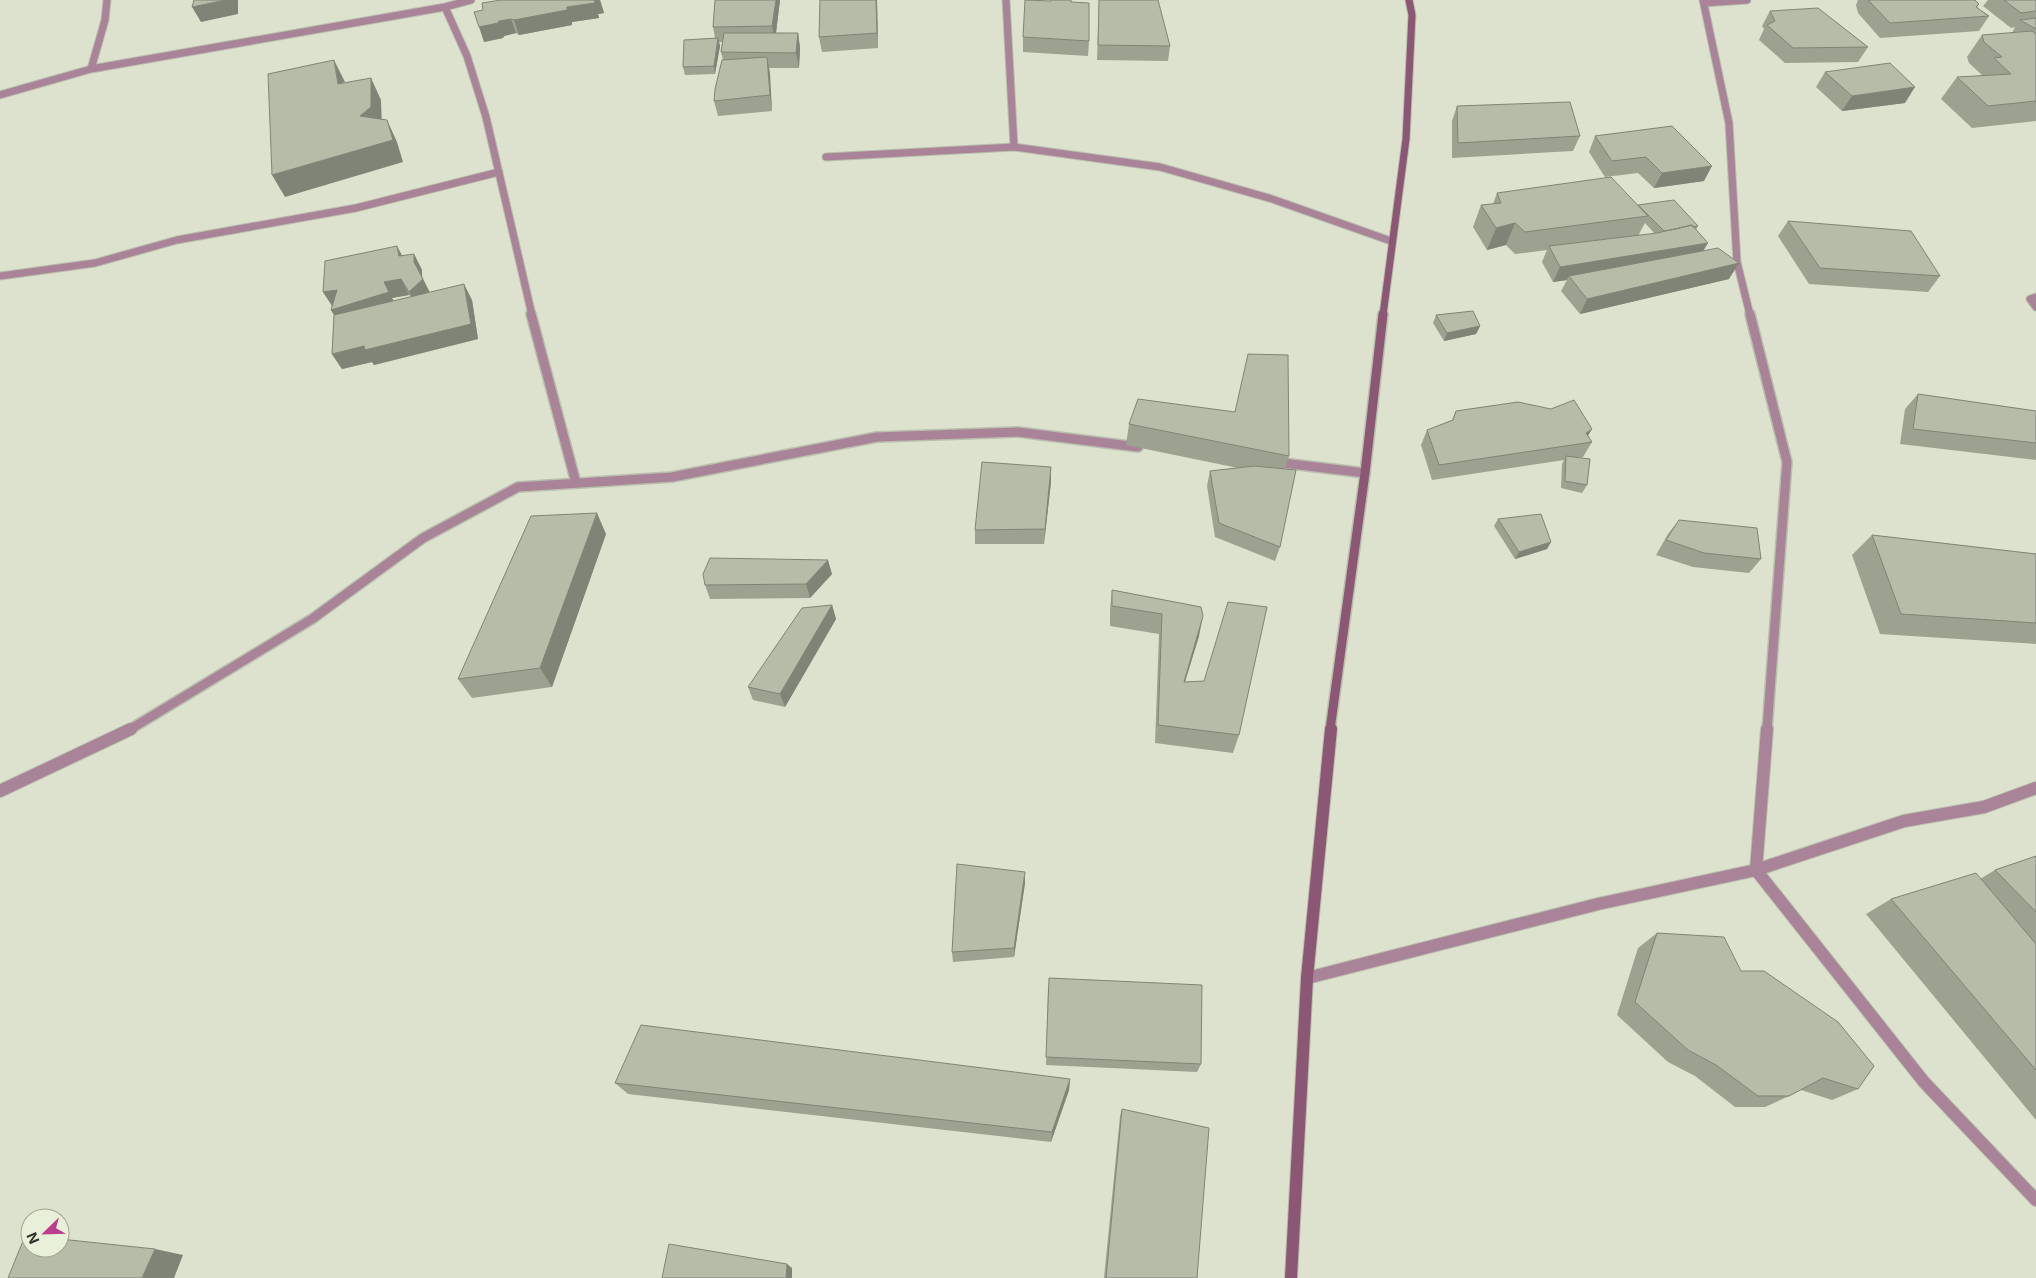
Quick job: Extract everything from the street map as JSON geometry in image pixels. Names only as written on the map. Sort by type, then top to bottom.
[{"type":"main road","points":[[1291,1278],[1307,978],[1332,714],[1366,473],[1392,241],[1406,139],[1412,16],[1409,0]]},
{"type":"street","points":[[91,69],[105,20],[108,0]]},
{"type":"street","points":[[0,95],[91,69],[445,7],[471,0]]},
{"type":"street","points":[[1006,0],[1014,147]]},
{"type":"street","points":[[1747,0],[1703,2],[1729,123],[1737,262],[1787,462],[1756,870],[1924,1082],[2036,1200]]},
{"type":"street","points":[[445,7],[470,65],[486,117],[518,264],[576,483]]},
{"type":"street","points":[[826,157],[1014,147],[1160,167],[1272,199],[1392,241]]},
{"type":"street","points":[[0,276],[95,263],[177,240],[356,208],[499,172]]},
{"type":"street","points":[[2036,297],[2030,299],[2036,307]]},
{"type":"street","points":[[0,791],[130,730],[312,619],[423,538],[518,487],[672,477],[877,437],[1018,432],[1145,447]]},
{"type":"street","points":[[1270,462],[1366,473]]},
{"type":"street","points":[[1307,978],[1598,904],[1756,870],[1904,821],[1984,808],[2036,788]]},
{"type":"building","points":[[194,0],[226,0],[192,7]]},
{"type":"building","points":[[501,0],[594,0],[595,3],[567,7],[567,10],[514,20],[499,21],[498,23],[479,27],[474,12],[483,10],[482,3]]},
{"type":"building","points":[[715,0],[776,0],[772,26],[713,27]]},
{"type":"building","points":[[820,0],[876,0],[877,33],[819,37]]},
{"type":"building","points":[[1025,0],[1071,0],[1071,2],[1089,3],[1089,41],[1023,37]]},
{"type":"building","points":[[1099,0],[1158,0],[1170,46],[1098,45]]},
{"type":"building","points":[[1868,0],[1975,0],[1979,4],[1976,7],[1989,16],[1890,23]]},
{"type":"building","points":[[2004,0],[2036,0],[2036,11],[2021,13]]},
{"type":"building","points":[[1818,8],[1868,47],[1793,48],[1767,25],[1775,21],[1770,11]]},
{"type":"building","points":[[2036,18],[2036,29],[2020,20]]},
{"type":"building","points":[[2032,31],[2036,34],[2036,101],[1988,106],[1957,77],[2011,74],[1994,58],[2002,57],[1984,42],[1982,35]]},
{"type":"building","points":[[724,33],[798,33],[796,53],[721,52]]},
{"type":"building","points":[[718,38],[714,66],[683,67],[684,40]]},
{"type":"building","points":[[767,57],[770,95],[714,101],[722,60]]},
{"type":"building","points":[[334,60],[338,84],[371,78],[371,107],[360,116],[387,120],[393,140],[272,175],[268,74]]},
{"type":"building","points":[[1890,63],[1915,87],[1852,96],[1825,72]]},
{"type":"building","points":[[1570,102],[1580,136],[1458,143],[1457,106]]},
{"type":"building","points":[[1672,126],[1712,166],[1662,173],[1646,157],[1612,161],[1595,136]]},
{"type":"building","points":[[1611,177],[1648,216],[1525,232],[1515,223],[1496,228],[1481,205],[1501,203],[1497,193]]},
{"type":"building","points":[[1674,200],[1698,226],[1693,227],[1692,225],[1664,231],[1638,205]]},
{"type":"building","points":[[1788,221],[1911,231],[1940,276],[1820,268]]},
{"type":"building","points":[[1692,225],[1708,243],[1560,267],[1549,246],[1657,233]]},
{"type":"building","points":[[397,246],[399,256],[414,254],[414,262],[423,279],[409,292],[401,279],[384,282],[389,292],[331,310],[337,290],[323,292],[325,261]]},
{"type":"building","points":[[1718,248],[1739,263],[1587,299],[1569,276]]},
{"type":"building","points":[[464,284],[471,324],[365,350],[364,346],[332,354],[334,315]]},
{"type":"building","points":[[1473,311],[1480,326],[1447,333],[1436,315]]},
{"type":"building","points":[[1248,354],[1288,355],[1289,456],[1129,424],[1138,399],[1235,412]]},
{"type":"building","points":[[1918,394],[2036,411],[2036,443],[1913,429]]},
{"type":"building","points":[[1574,400],[1592,429],[1586,433],[1592,442],[1439,465],[1427,430],[1453,420],[1456,411],[1518,402],[1551,409]]},
{"type":"building","points":[[1566,456],[1590,459],[1587,485],[1565,481]]},
{"type":"building","points":[[982,462],[1051,467],[1045,529],[975,530]]},
{"type":"building","points":[[1254,466],[1296,470],[1280,547],[1219,523],[1210,471]]},
{"type":"building","points":[[597,513],[540,668],[458,679],[531,516]]},
{"type":"building","points":[[1541,514],[1551,542],[1519,552],[1498,519]]},
{"type":"building","points":[[1679,520],[1757,528],[1761,559],[1704,553],[1666,540]]},
{"type":"building","points":[[1872,535],[2036,554],[2036,623],[1901,614]]},
{"type":"building","points":[[710,558],[828,560],[806,584],[705,585],[703,574]]},
{"type":"building","points":[[1112,590],[1201,607],[1203,616],[1184,682],[1204,681],[1228,602],[1267,607],[1239,735],[1158,725],[1162,614],[1112,606]]},
{"type":"building","points":[[832,605],[780,694],[748,687],[802,608]]},
{"type":"building","points":[[2036,856],[2036,912],[1995,870]]},
{"type":"building","points":[[957,864],[1025,872],[1014,948],[952,952]]},
{"type":"building","points":[[1976,873],[2036,944],[2036,1070],[1891,899]]},
{"type":"building","points":[[1657,933],[1724,937],[1741,971],[1764,971],[1838,1022],[1874,1066],[1858,1089],[1823,1078],[1789,1096],[1758,1096],[1716,1065],[1688,1050],[1635,1002]]},
{"type":"building","points":[[1049,978],[1202,985],[1201,1064],[1046,1057]]},
{"type":"building","points":[[641,1025],[1070,1079],[1052,1132],[615,1083]]},
{"type":"building","points":[[1122,1109],[1209,1128],[1197,1278],[1106,1278]]},
{"type":"building","points":[[70,1240],[155,1249],[142,1278],[8,1278],[20,1248],[20,1258],[70,1258]]},
{"type":"building","points":[[669,1244],[787,1264],[786,1278],[662,1278]]}]
